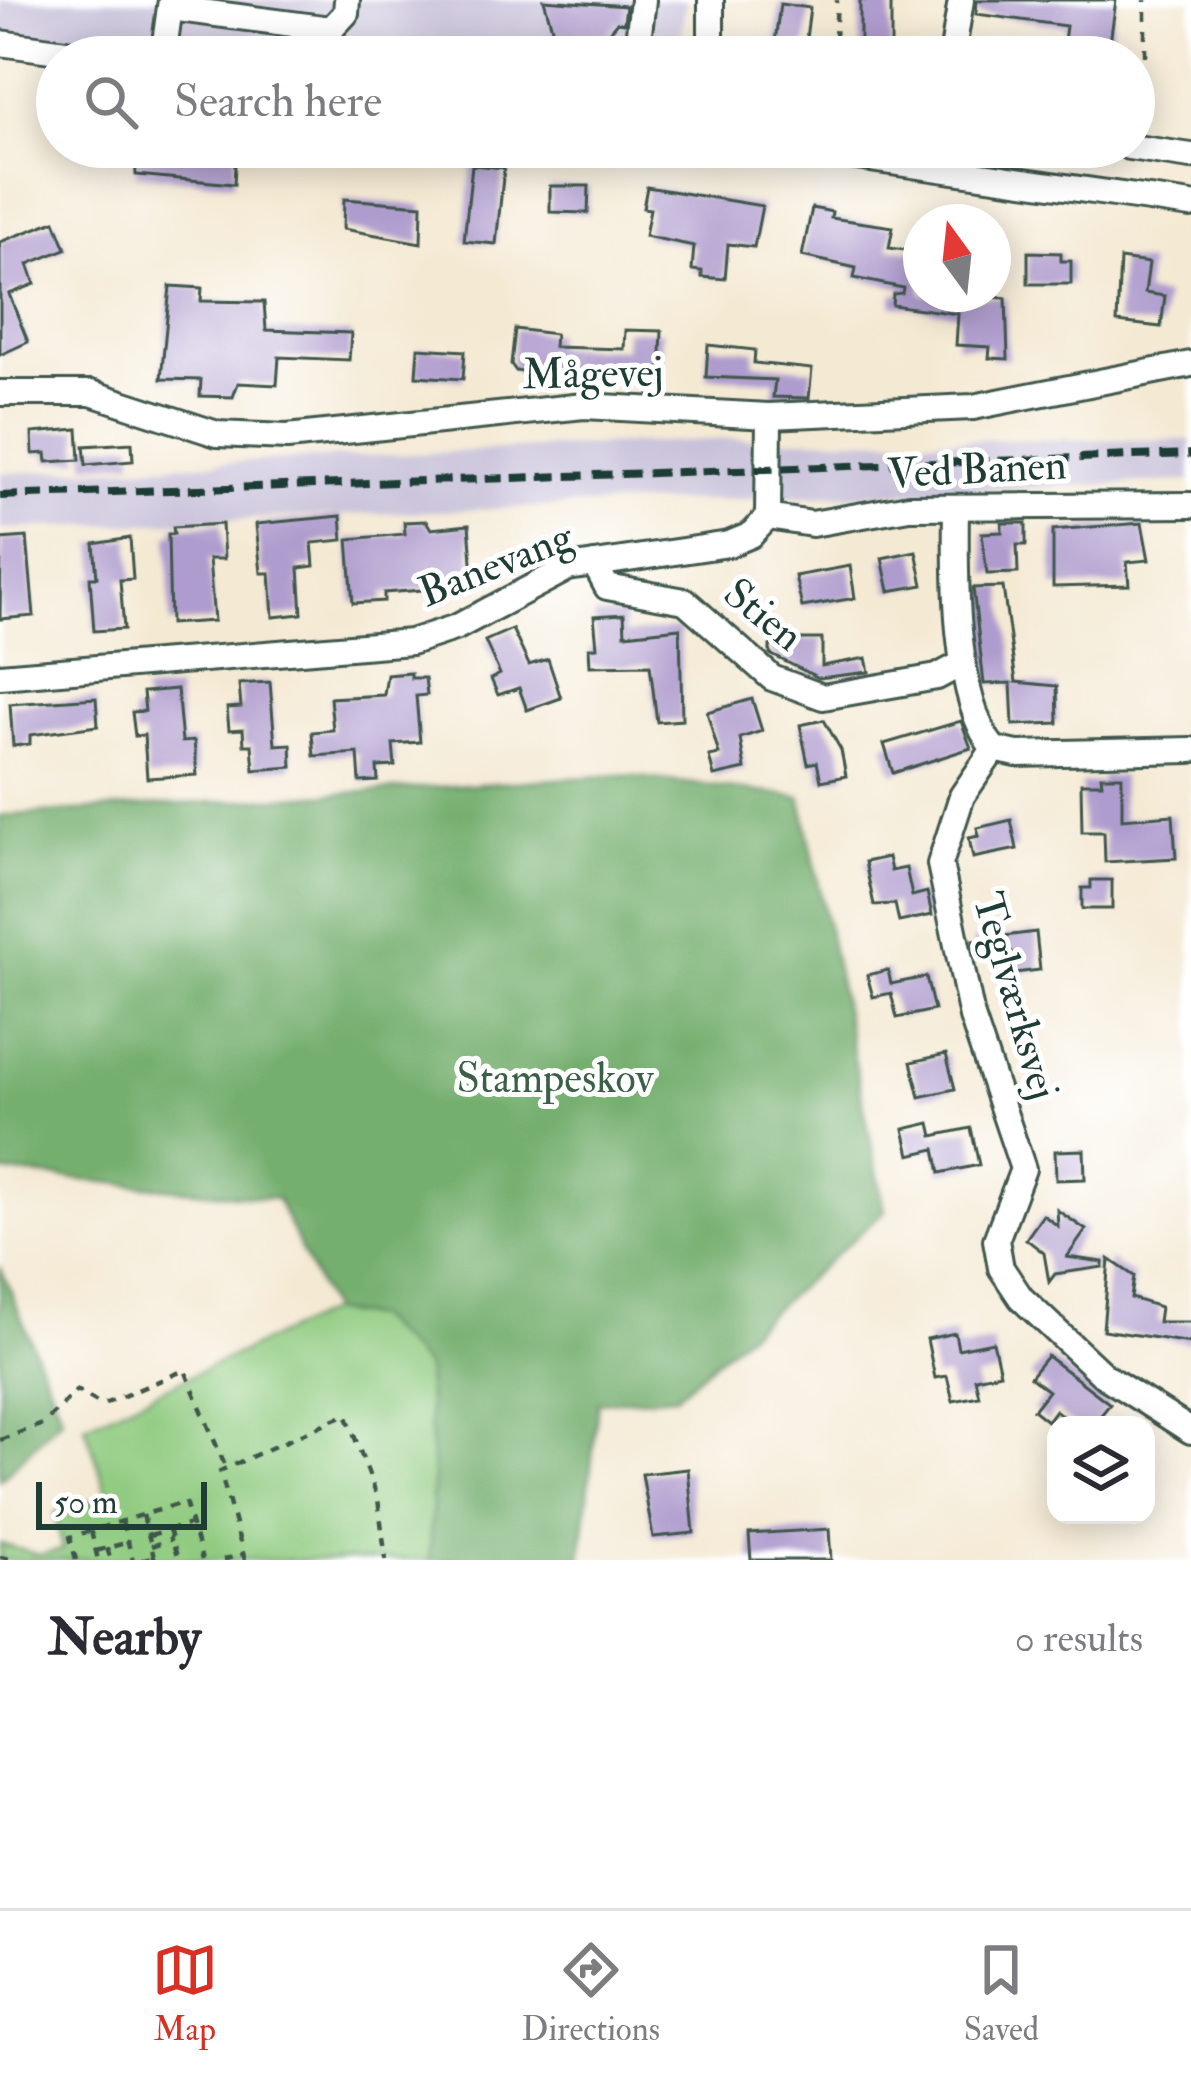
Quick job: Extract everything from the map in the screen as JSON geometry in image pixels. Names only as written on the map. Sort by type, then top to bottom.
[{"type":"street","points":[[330,36],[346,13],[347,0]]},
{"type":"street","points":[[639,36],[643,0]]},
{"type":"street","points":[[711,0],[711,36]]},
{"type":"street","points":[[955,36],[961,0]]},
{"type":"street","points":[[166,36],[171,4],[331,29]]},
{"type":"street","points":[[0,43],[36,48]]},
{"type":"street","points":[[1155,151],[1191,156]]},
{"type":"street","points":[[998,168],[1191,205]]},
{"type":"street","name":"Mågevej","points":[[0,393],[91,393],[218,434],[287,437],[584,406],[769,416],[973,407],[1191,364]]},
{"type":"street","points":[[768,518],[769,416]]},
{"type":"street","name":"Ved Banen","points":[[768,518],[812,524],[909,507],[1191,505]]},
{"type":"street","points":[[956,507],[963,663],[985,739],[994,749],[1017,754],[1191,750]]},
{"type":"street","name":"Banevang","points":[[0,676],[411,642],[457,627],[537,581],[595,564],[729,544],[751,535],[768,518]]},
{"type":"street","name":"Stien","points":[[595,564],[608,586],[686,601],[772,678],[823,697],[937,677],[963,663]]},
{"type":"street","name":"Teglværksvej","points":[[994,749],[962,796],[940,864],[972,1017],[1023,1169],[997,1240],[1001,1268],[1021,1298],[1102,1375],[1191,1431]]},
{"type":"path","points":[[835,36],[837,0]]},
{"type":"path","points":[[1145,0],[1145,36]]},
{"type":"path","points":[[0,1440],[44,1424],[77,1390],[103,1405],[185,1370],[226,1468]]},
{"type":"path","points":[[223,1560],[244,1557],[220,1471],[346,1414],[378,1499],[386,1560]]},
{"type":"path","points":[[76,1560],[70,1537],[185,1502],[202,1560]]},
{"type":"path","points":[[142,1560],[155,1558],[143,1515]]},
{"type":"path","points":[[122,1522],[133,1560]]},
{"type":"path","points":[[149,1535],[191,1523]]},
{"type":"path","points":[[169,1529],[178,1560]]},
{"type":"path","points":[[91,1531],[98,1560]]},
{"type":"path","points":[[152,1546],[172,1539]]},
{"type":"path","points":[[96,1551],[128,1542]]},
{"type":"path","points":[[107,1548],[111,1560]]},
{"type":"path","points":[[0,1557],[16,1560]]},
{"type":"shaded area","points":[[0,0],[686,0],[681,36],[36,36],[36,48],[0,43]]},
{"type":"shaded area","points":[[729,439],[1191,440],[1191,481],[0,529],[0,473]]},
{"type":"green space","name":"Stampeskov","points":[[620,775],[801,797],[885,1211],[675,1396],[598,1402],[581,1560],[430,1560],[433,1474],[426,1367],[375,1318],[330,1311],[277,1199],[0,1172],[0,816]]},
{"type":"green space","points":[[0,1266],[62,1417],[0,1480]]},
{"type":"green space","points":[[330,1311],[375,1318],[426,1367],[433,1474],[430,1560],[0,1560],[0,1544],[39,1555],[63,1550],[55,1514],[108,1495],[85,1425]]},
{"type":"building","points":[[544,0],[626,6],[624,23],[617,22],[606,36],[554,35]]},
{"type":"building","points":[[860,0],[891,0],[891,36],[860,36]]},
{"type":"building","points":[[977,0],[1116,0],[1111,36],[1065,36],[1066,26],[976,14]]},
{"type":"building","points":[[780,4],[810,8],[806,36],[776,36]]},
{"type":"building","points":[[136,168],[235,168],[234,184],[136,175]]},
{"type":"building","points":[[472,168],[504,168],[496,244],[464,241]]},
{"type":"building","points":[[550,186],[589,186],[588,213],[550,212]]},
{"type":"building","points":[[647,187],[762,206],[754,247],[728,244],[725,279],[702,277],[702,271],[692,270],[694,246],[645,236],[650,209],[643,208]]},
{"type":"building","points":[[344,199],[422,205],[421,243],[343,229]]},
{"type":"building","points":[[812,208],[832,212],[831,218],[893,227],[889,248],[903,250],[903,288],[854,278],[856,268],[802,256]]},
{"type":"building","points":[[55,221],[66,249],[28,264],[35,284],[9,294],[28,342],[0,355],[0,242]]},
{"type":"building","points":[[1028,252],[1061,253],[1061,261],[1071,261],[1071,284],[1028,284]]},
{"type":"building","points":[[1120,259],[1149,263],[1145,293],[1165,296],[1161,327],[1117,322]]},
{"type":"building","points":[[170,286],[202,288],[201,301],[264,302],[266,330],[351,333],[349,360],[279,357],[277,385],[238,383],[233,397],[200,396],[201,380],[161,379]]},
{"type":"building","points":[[903,288],[903,306],[892,305],[893,294],[902,293]]},
{"type":"building","points":[[943,312],[1006,312],[1008,359],[989,358],[990,347],[956,345],[958,314]]},
{"type":"building","points":[[515,329],[555,334],[554,347],[624,349],[625,330],[662,331],[660,374],[599,371],[598,382],[516,371],[511,364]]},
{"type":"building","points":[[708,345],[755,350],[754,363],[812,369],[809,398],[773,397],[775,380],[706,377]]},
{"type":"building","points":[[418,348],[465,351],[463,379],[416,376]]},
{"type":"building","points":[[78,429],[80,460],[47,462],[46,453],[33,454],[32,433]]},
{"type":"building","points":[[132,443],[133,461],[86,465],[84,446]]},
{"type":"building","points":[[341,516],[343,540],[312,543],[314,566],[299,568],[302,614],[273,617],[270,573],[261,573],[256,524]]},
{"type":"building","points":[[426,521],[431,529],[469,525],[474,586],[384,593],[384,601],[353,603],[348,539],[405,534],[404,522]]},
{"type":"building","points":[[1002,523],[1026,523],[1026,545],[1017,545],[1018,573],[987,574],[982,533],[1002,532]]},
{"type":"building","points":[[1142,523],[1149,560],[1127,562],[1129,585],[1053,587],[1053,530]]},
{"type":"building","points":[[222,524],[224,559],[209,559],[214,621],[170,624],[168,534],[174,534],[173,527]]},
{"type":"building","points":[[27,537],[34,616],[0,619],[1,539]]},
{"type":"building","points":[[130,538],[133,579],[120,580],[124,629],[94,631],[90,577],[97,577],[94,544]]},
{"type":"building","points":[[916,551],[923,585],[889,591],[882,558]]},
{"type":"building","points":[[850,566],[855,598],[802,607],[795,576]]},
{"type":"building","points":[[1003,587],[1016,682],[1057,686],[1058,723],[1013,725],[1011,683],[984,684],[973,588]]},
{"type":"building","points":[[624,614],[625,634],[680,628],[682,720],[657,722],[650,665],[590,666],[589,648],[597,647],[594,616]]},
{"type":"building","points":[[512,629],[529,665],[548,659],[561,698],[527,710],[519,688],[498,695],[491,679],[500,674],[485,641]]},
{"type":"building","points":[[794,639],[822,639],[822,666],[866,658],[869,672],[819,678],[770,654],[770,646],[795,644]]},
{"type":"building","points":[[411,673],[411,678],[425,678],[427,695],[416,696],[420,742],[393,744],[395,766],[377,767],[378,781],[360,782],[358,753],[314,756],[312,732],[333,730],[330,698],[384,695],[387,675]]},
{"type":"building","points":[[270,682],[275,745],[291,744],[292,767],[254,770],[252,745],[244,745],[243,729],[229,730],[227,708],[241,707],[239,684]]},
{"type":"building","points":[[177,689],[182,742],[194,741],[197,775],[147,778],[144,735],[135,736],[132,712],[145,711],[143,692]]},
{"type":"building","points":[[96,698],[98,726],[30,735],[30,744],[13,746],[10,704]]},
{"type":"building","points":[[752,699],[762,731],[740,738],[745,769],[714,776],[709,756],[719,754],[707,712]]},
{"type":"building","points":[[824,720],[841,750],[846,776],[821,781],[817,762],[808,764],[800,725]]},
{"type":"building","points":[[961,721],[971,748],[893,773],[884,744]]},
{"type":"building","points":[[1101,776],[1122,776],[1122,819],[1173,815],[1176,858],[1105,862],[1104,832],[1082,832],[1081,783],[1102,783]]},
{"type":"building","points":[[1011,820],[1017,849],[973,858],[969,838],[979,836],[977,828]]},
{"type":"building","points":[[888,857],[891,871],[906,868],[912,896],[927,892],[932,915],[899,922],[895,904],[874,905],[865,862]]},
{"type":"building","points":[[1091,880],[1112,880],[1112,909],[1082,909],[1082,888],[1091,888]]},
{"type":"building","points":[[1036,932],[1040,970],[1014,973],[1012,952],[976,956],[973,940]]},
{"type":"building","points":[[888,970],[891,984],[926,977],[934,1010],[897,1018],[891,993],[873,997],[867,975]]},
{"type":"building","points":[[946,1054],[955,1089],[920,1097],[911,1062]]},
{"type":"building","points":[[930,1123],[933,1136],[971,1128],[979,1165],[940,1173],[935,1149],[910,1155],[904,1129]]},
{"type":"building","points":[[1084,1150],[1085,1179],[1056,1180],[1055,1151]]},
{"type":"building","points":[[1057,1210],[1086,1230],[1067,1257],[1103,1262],[1103,1267],[1055,1274],[1049,1282],[1044,1253],[1026,1239],[1043,1215],[1058,1226]]},
{"type":"building","points":[[1109,1259],[1134,1276],[1131,1298],[1160,1307],[1158,1322],[1191,1322],[1191,1343],[1103,1330]]},
{"type":"building","points":[[955,1333],[958,1349],[993,1342],[1000,1373],[975,1378],[979,1396],[953,1401],[947,1376],[935,1378],[927,1339]]},
{"type":"building","points":[[1047,1356],[1110,1404],[1100,1416],[1063,1416],[1055,1410],[1047,1421],[1033,1410],[1048,1391],[1030,1377]]},
{"type":"building","points":[[688,1469],[694,1533],[653,1537],[642,1474]]},
{"type":"building","points":[[829,1529],[831,1560],[751,1560],[749,1534]]},
{"type":"railway","points":[[0,496],[1191,454]]}]
